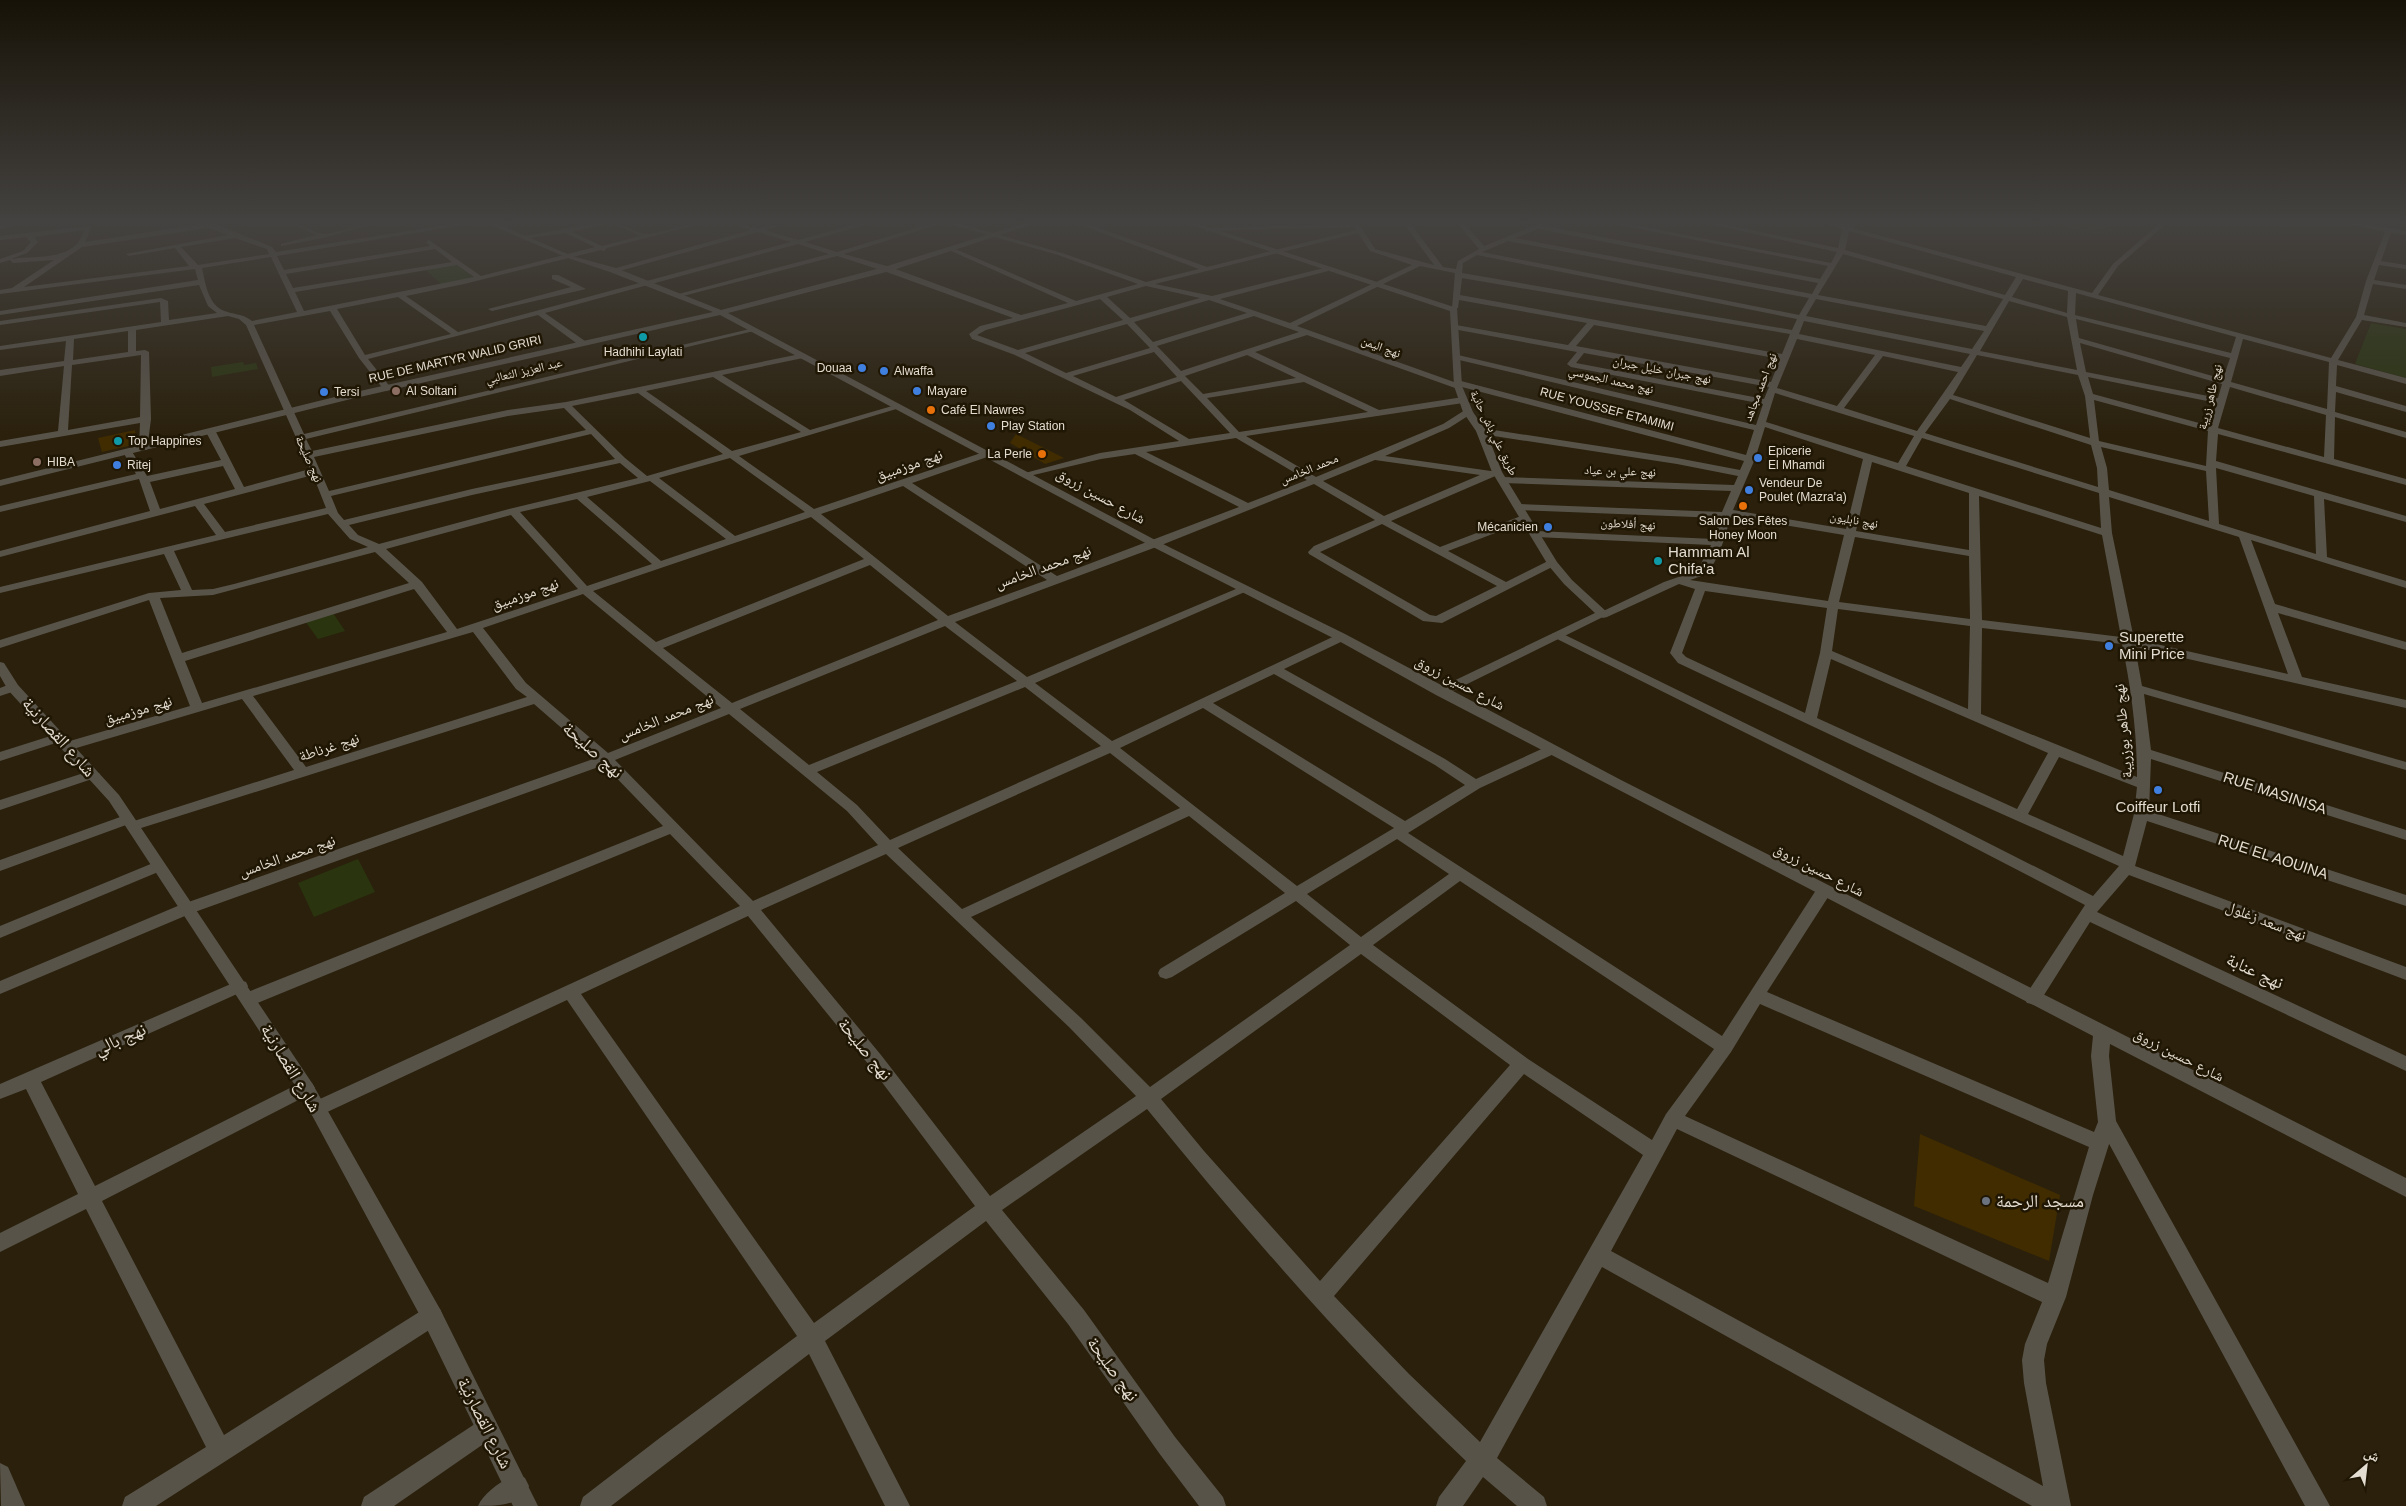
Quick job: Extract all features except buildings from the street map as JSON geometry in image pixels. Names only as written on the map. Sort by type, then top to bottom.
[{"type":"street","points":[[84,319],[92,294]]},
{"type":"street","points":[[0,313],[120,294]]},
{"type":"street","points":[[206,294],[212,306],[220,312],[242,318],[250,324],[403,294]]},
{"type":"street","points":[[292,294],[302,314]]},
{"type":"street","points":[[492,309],[550,294]]},
{"type":"street","points":[[595,294],[601,297]]},
{"type":"street","points":[[363,358],[611,294]]},
{"type":"street","name":"RUE DE MARTYR WALID GRIRI","points":[[0,483],[211,432],[288,411],[582,343],[722,313],[792,294]]},
{"type":"street","points":[[956,294],[1021,318]]},
{"type":"street","points":[[1055,294],[1075,303]]},
{"type":"street","points":[[1107,294],[983,328],[973,334],[975,337],[1018,353],[1133,408],[1187,442]]},
{"type":"street","name":"نهج اليمن","points":[[1194,294],[1212,298],[1458,384]]},
{"type":"street","points":[[1018,353],[1128,320],[1226,294]]},
{"type":"street","points":[[1291,326],[1355,294]]},
{"type":"street","points":[[1404,294],[1454,310]]},
{"type":"street","name":"طريق علي باش حانبة","points":[[1456,294],[1454,310],[1458,384],[1468,412],[1481,431],[1496,475],[1519,507],[1552,563],[1568,582],[1603,614]]},
{"type":"street","points":[[1575,294],[1795,335],[1963,370]]},
{"type":"street","points":[[1588,309],[1609,294]]},
{"type":"street","points":[[1680,294],[2221,401]]},
{"type":"street","points":[[1794,294],[1986,329]]},
{"type":"street","name":"نهج احمد مجاهد","points":[[1680,581],[1704,569],[1718,542],[1737,488],[1750,459],[1772,387],[1801,318],[1816,294]]},
{"type":"street","points":[[1997,294],[2071,316],[2233,356]]},
{"type":"street","points":[[1900,468],[1920,434],[1948,396],[1986,329],[2009,294]]},
{"type":"street","name":"نهج طاهر بوزريبة","points":[[2033,998],[2091,909],[2127,866],[2141,814],[2144,785],[2144,752],[2136,688],[2107,533],[2102,468],[2095,443],[2088,396],[2071,316],[2072,294]]},
{"type":"street","points":[[2083,294],[2406,381]]},
{"type":"street","points":[[2329,461],[2333,361],[2360,317],[2366,294]]},
{"type":"street","points":[[400,295],[457,335]]},
{"type":"street","name":"شارع حسين زروق","points":[[679,295],[722,313],[800,356],[1029,475],[1155,544],[1341,638],[1551,750],[2102,1034],[2406,1188]]},
{"type":"street","points":[[1101,296],[1128,320],[1236,434],[1384,521],[1505,586]]},
{"type":"street","points":[[1456,298],[1578,316],[1592,322],[1785,357]]},
{"type":"street","points":[[0,324],[163,300],[165,324]]},
{"type":"street","points":[[332,308],[363,358],[387,388]]},
{"type":"street","points":[[540,313],[582,343]]},
{"type":"street","points":[[1063,376],[1256,313]]},
{"type":"street","points":[[0,348],[231,314]]},
{"type":"street","points":[[2360,317],[2406,325]]},
{"type":"street","points":[[1570,348],[1592,322]]},
{"type":"street","name":"نهج صليحة","points":[[250,324],[316,471],[331,510],[341,524],[358,540],[376,547],[418,584],[454,633]]},
{"type":"street","points":[[1456,327],[1772,387],[2406,585]]},
{"type":"street","points":[[63,433],[68,363],[73,337],[80,328]]},
{"type":"street","points":[[132,329],[132,354]]},
{"type":"street","name":"عبد العزيز الثعالبي","points":[[300,438],[754,330]]},
{"type":"street","points":[[1115,400],[1308,332]]},
{"type":"street","name":"نهج طاهر زريبة","points":[[2214,525],[2213,431],[2240,336]]},
{"type":"street","points":[[2075,339],[2406,435]]},
{"type":"street","name":"نهج جبران خليل جبران","points":[[1582,350],[1571,364],[1767,402]]},
{"type":"street","points":[[1247,352],[1378,413]]},
{"type":"street","points":[[0,373],[146,353],[144,448]]},
{"type":"street","points":[[1839,408],[1881,353]]},
{"type":"street","points":[[308,455],[508,413],[566,405],[642,391],[800,356]]},
{"type":"street","name":"نهج محمد الجموسي","points":[[1458,357],[1759,426],[2107,533]]},
{"type":"street","points":[[716,375],[809,433]]},
{"type":"street","points":[[1200,397],[1305,379]]},
{"type":"street","name":"RUE YOUSSEF ETAMIMI","points":[[1458,384],[1750,459]]},
{"type":"street","points":[[2333,388],[2406,409]]},
{"type":"street","points":[[642,391],[813,513],[946,621],[1111,747],[1361,945],[1522,1064],[1656,1154]]},
{"type":"street","points":[[1948,396],[2095,443],[2212,467],[2319,494],[2406,519]]},
{"type":"street","points":[[2088,396],[2406,482]]},
{"type":"street","points":[[1029,475],[1100,456],[1463,400]]},
{"type":"street","points":[[566,405],[622,460],[734,540]]},
{"type":"street","points":[[0,644],[153,595],[213,592],[236,587],[376,547],[648,478],[899,407]]},
{"type":"street","name":"محمد الخامس","points":[[1155,544],[1374,457],[1446,426],[1468,412]]},
{"type":"street","points":[[0,444],[146,419]]},
{"type":"street","points":[[324,495],[592,431]]},
{"type":"street","points":[[1481,431],[1667,459],[1744,474]]},
{"type":"street","points":[[211,432],[241,491]]},
{"type":"street","points":[[1137,451],[1247,507]]},
{"type":"street","points":[[128,452],[142,478],[156,513]]},
{"type":"street","name":"نهج موزمبيق","points":[[0,758],[198,708],[476,627],[987,454]]},
{"type":"street","name":"نهج علي بن عياد","points":[[1374,457],[1496,475],[1737,488]]},
{"type":"street","points":[[1810,718],[1826,653],[1833,605],[1868,458]]},
{"type":"street","points":[[341,524],[472,492],[622,460]]},
{"type":"street","points":[[0,509],[226,462]]},
{"type":"street","points":[[0,554],[316,471]]},
{"type":"street","points":[[1496,475],[1318,548],[1314,552],[1433,620],[1444,618],[1552,563]]},
{"type":"street","points":[[904,482],[1055,580]]},
{"type":"street","points":[[1974,492],[1976,622],[1974,716]]},
{"type":"street","points":[[2319,494],[2322,558]]},
{"type":"street","points":[[580,496],[660,565]]},
{"type":"street","points":[[197,502],[223,537]]},
{"type":"street","name":"نهج نابليون","points":[[1519,507],[1727,514],[1975,554]]},
{"type":"street","points":[[0,590],[331,510]]},
{"type":"street","points":[[513,511],[585,590],[852,808],[886,846],[1096,1044],[1147,1097],[1320,1296],[1395,1376],[1480,1460],[1535,1506]]},
{"type":"street","points":[[1438,551],[1525,518]]},
{"type":"street","name":"نهج أفلاطون","points":[[1536,534],[1718,542]]},
{"type":"street","points":[[2243,534],[2296,678]]},
{"type":"street","name":"نهج محمد الخامس","points":[[0,988],[186,908],[606,759],[946,621],[1155,544]]},
{"type":"street","points":[[168,550],[188,594]]},
{"type":"street","points":[[654,647],[872,560]]},
{"type":"street","points":[[1441,692],[1603,614],[1680,581],[1700,587],[1833,605],[2127,641],[2406,704]]},
{"type":"street","points":[[177,660],[418,584]]},
{"type":"street","name":"نهج سعد زغلول","points":[[1700,587],[1676,653],[1678,656],[2127,866],[2406,974]]},
{"type":"street","points":[[807,771],[1027,682],[1243,589]]},
{"type":"street","points":[[153,595],[177,660],[198,708]]},
{"type":"street","points":[[2271,607],[2406,646]]},
{"type":"street","name":"نهج صليحة","points":[[476,627],[521,686],[606,759],[751,908],[875,1060],[988,1208],[1076,1316],[1167,1445],[1214,1506]]},
{"type":"street","name":"نهج عنابة","points":[[1557,636],[1917,813],[2091,909],[2406,1064]]},
{"type":"street","points":[[316,1110],[886,846],[1111,747],[1341,638]]},
{"type":"street","points":[[1826,653],[2056,751],[2144,785]]},
{"type":"street","name":"شارع القصارنية","points":[[0,666],[6,690],[64,741],[114,798],[186,908],[245,992],[306,1088],[316,1110],[432,1316],[522,1496]]},
{"type":"street","points":[[1275,669],[1440,762],[1475,785]]},
{"type":"street","points":[[2136,688],[2406,766]]},
{"type":"street","points":[[245,695],[303,773]]},
{"type":"street","name":"نهج غرناطة","points":[[0,866],[130,822],[303,773],[535,699]]},
{"type":"street","points":[[1203,703],[1279,748],[1400,829],[1460,873],[1725,1047]]},
{"type":"street","points":[[1166,973],[1475,785],[1551,750]]},
{"type":"street","points":[[2020,816],[2056,751]]},
{"type":"street","name":"RUE MASINISA","points":[[2144,752],[2406,835]]},
{"type":"street","points":[[0,805],[93,774]]},
{"type":"street","points":[[960,916],[1189,810]]},
{"type":"street","name":"RUE EL AOUINA","points":[[2141,814],[2406,901]]},
{"type":"street","name":"نهج بالي","points":[[0,1092],[245,992],[674,827]]},
{"type":"street","points":[[0,932],[158,866]]},
{"type":"street","points":[[592,1506],[669,1445],[813,1340],[988,1208],[1209,1056],[1460,873]]},
{"type":"street","points":[[1448,1506],[1493,1444],[1598,1254],[1656,1154],[1673,1119],[1725,1047],[1756,994],[1824,890]]},
{"type":"street","points":[[571,993],[813,1340],[898,1506]]},
{"type":"street","points":[[1756,994],[2100,1143]]},
{"type":"street","points":[[2102,1034],[2100,1056],[2107,1122],[2318,1506]]},
{"type":"street","points":[[1320,1296],[1522,1064]]},
{"type":"street","points":[[30,1079],[220,1451]]},
{"type":"street","points":[[0,1243],[306,1088]]},
{"type":"street","points":[[1673,1119],[2055,1297]]},
{"type":"street","points":[[2058,1506],[2035,1383],[2033,1360],[2036,1344],[2055,1297],[2083,1195],[2107,1122]]},
{"type":"street","points":[[1598,1254],[2058,1506]]},
{"type":"street","points":[[134,1506],[432,1316]]},
{"type":"street","points":[[373,1506],[487,1428]]},
{"type":"street","points":[[0,1475],[13,1506]]},
{"type":"street","points":[[490,1506],[522,1496]]},
{"type":"green space","points":[[2371,323],[2406,329],[2406,378],[2355,364]]},
{"type":"green space","points":[[243,362],[244,365],[256,363],[258,369],[212,377],[211,367]]},
{"type":"green space","points":[[333,613],[345,631],[318,639],[305,621]]},
{"type":"green space","points":[[358,859],[375,892],[314,917],[298,883]]},
{"type":"place","name":"Hadhihi Laylati","points":[[643,337]]},
{"type":"place","name":"Douaa","points":[[862,368]]},
{"type":"place","name":"Alwaffa","points":[[884,371]]},
{"type":"place","name":"Al Soltani","points":[[396,391]]},
{"type":"place","name":"Mayare","points":[[917,391]]},
{"type":"place","name":"Tersi","points":[[324,392]]},
{"type":"place","name":"Café El Nawres","points":[[931,410]]},
{"type":"place","name":"Play Station","points":[[991,426]]},
{"type":"place","name":"Top Happines","points":[[118,441]]},
{"type":"place","name":"La Perle","points":[[1042,454]]},
{"type":"place","name":"Epicerie El Mhamdi","points":[[1758,458]]},
{"type":"place","name":"HIBA","points":[[37,462]]},
{"type":"place","name":"Ritej","points":[[117,465]]},
{"type":"place","name":"Vendeur De Poulet (Mazra'a)","points":[[1749,490]]},
{"type":"place","name":"Salon Des Fêtes Honey Moon","points":[[1743,506]]},
{"type":"place","name":"Mécanicien","points":[[1548,527]]},
{"type":"place","name":"Hammam Al Chifa'a","points":[[1658,561]]},
{"type":"place","name":"Superette Mini Price","points":[[2109,646]]},
{"type":"place","name":"Coiffeur Lotfi","points":[[2158,790]]},
{"type":"place","name":"مسجد الرحمة","points":[[1986,1201]]}]
